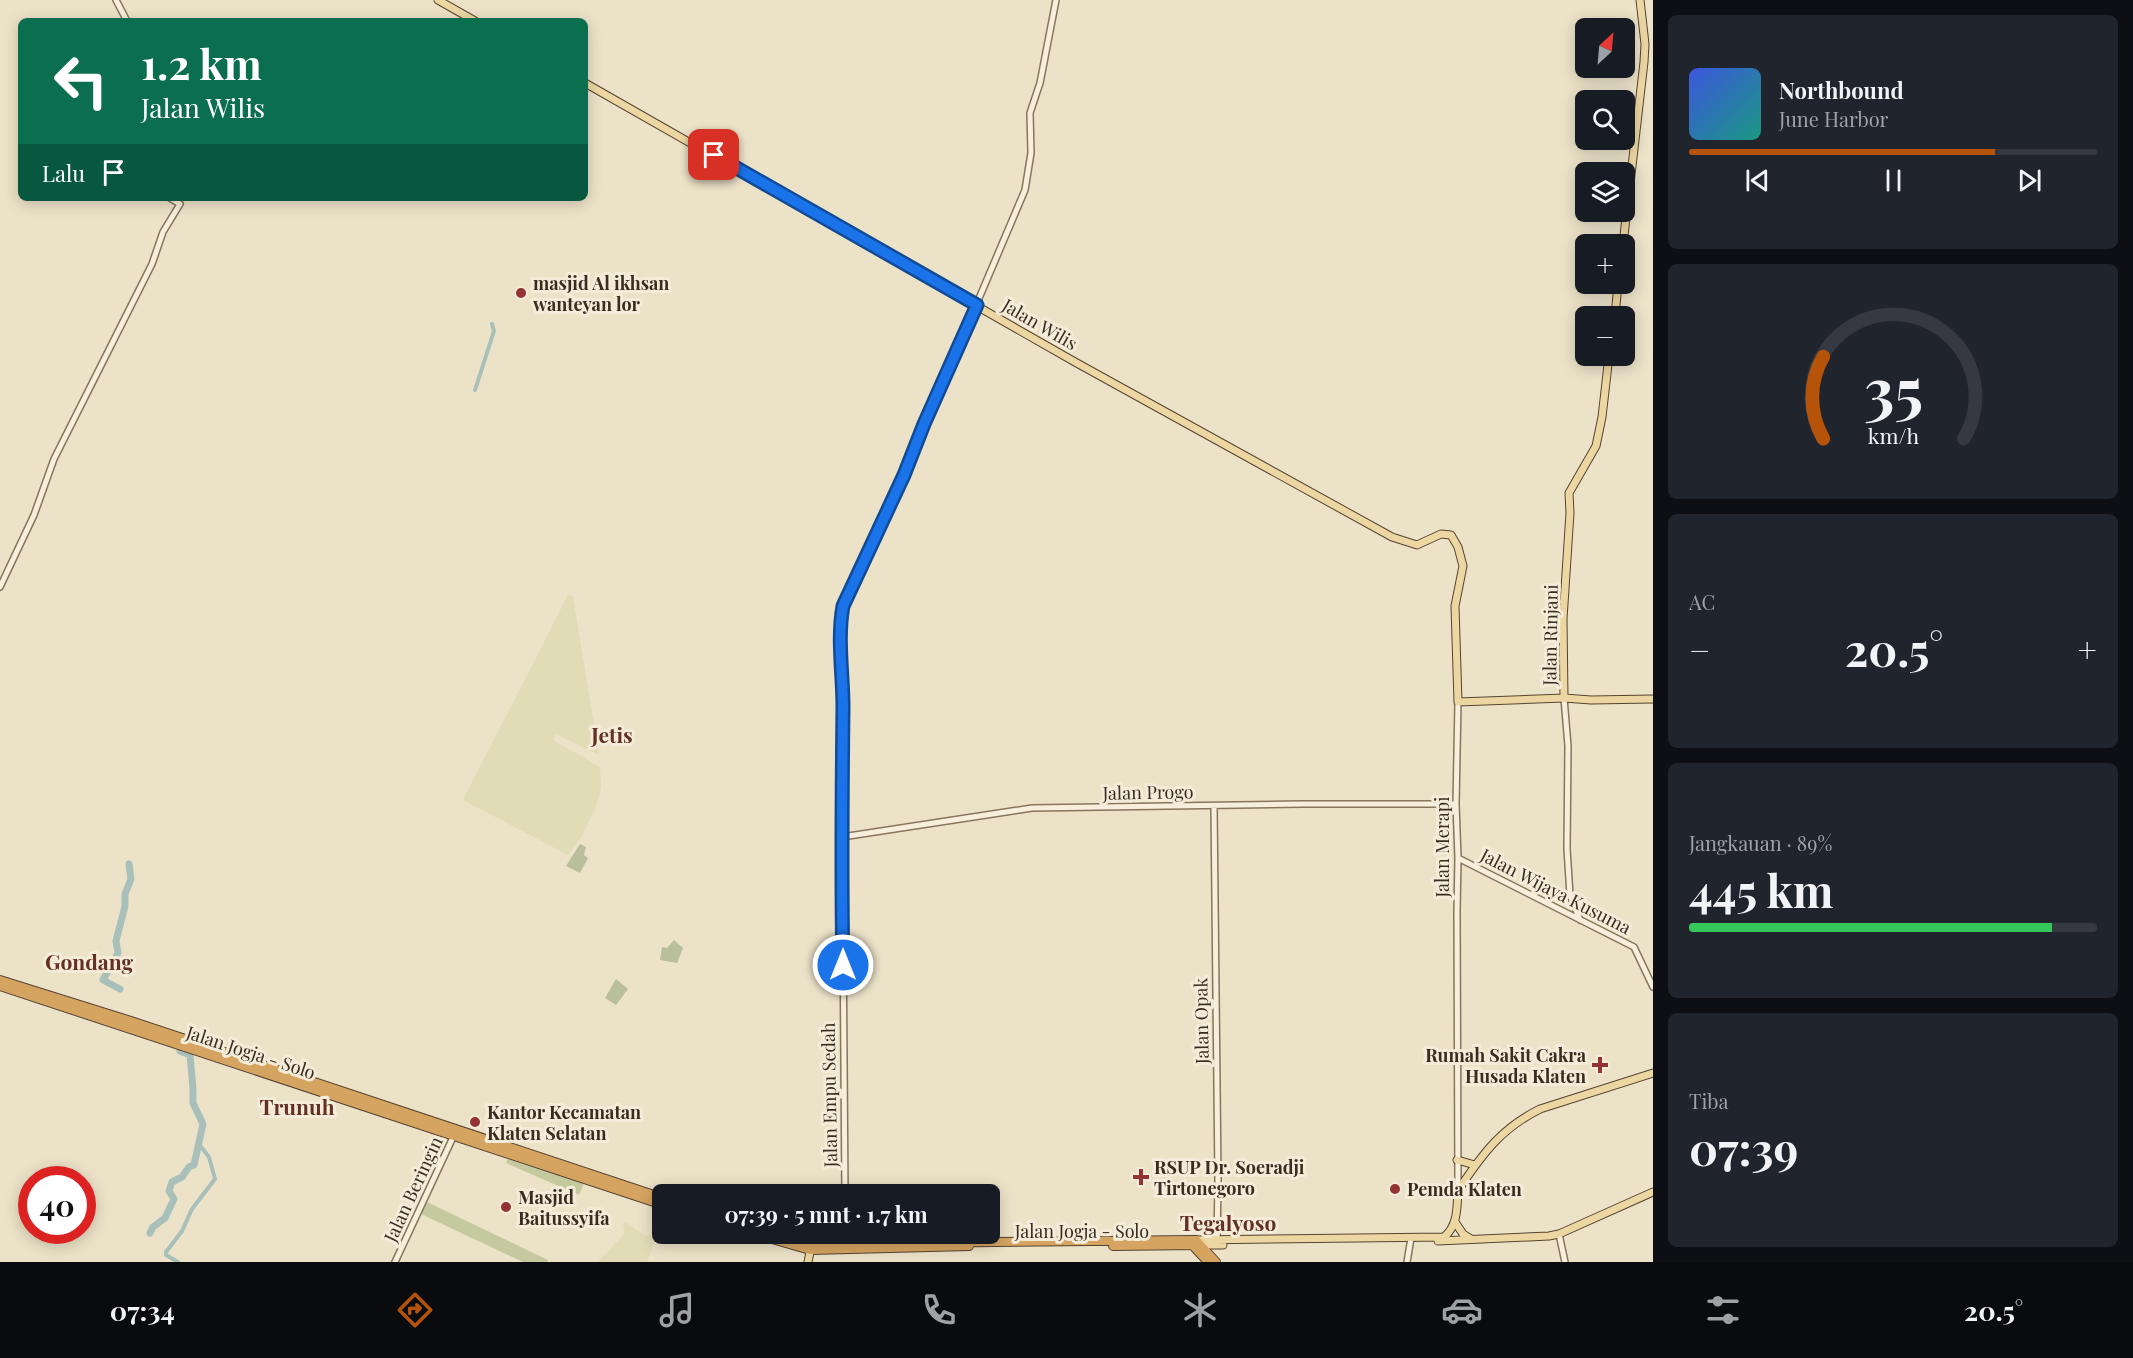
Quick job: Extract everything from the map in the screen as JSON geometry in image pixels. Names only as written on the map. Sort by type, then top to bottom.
[{"type":"highway","name":"Jalan Jogja - Solo","points":[[0,980],[457,1128],[652,1200]]},
{"type":"highway","name":"Jalan Jogja - Solo","points":[[0,986],[454,1137],[652,1196]]},
{"type":"highway","name":"Jalan Jogja - Solo","points":[[798,1244],[811,1247],[1194,1243]]},
{"type":"highway","points":[[1194,1243],[1201,1254],[1212,1261]]},
{"type":"highway","points":[[1194,1243],[1212,1261]]},
{"type":"highway","name":"Jalan Jogja - Solo","points":[[803,1244],[811,1247]]},
{"type":"main road","points":[[438,0],[470,18]]},
{"type":"main road","points":[[1624,234],[1644,62],[1645,44],[1640,0]]},
{"type":"main road","name":"Jalan Wilis","points":[[588,84],[1075,362],[1392,537],[1417,545],[1443,533],[1453,537]]},
{"type":"main road","name":"Jalan Rinjani","points":[[1564,698],[1563,619],[1570,513],[1569,493],[1598,440],[1608,366]]},
{"type":"main road","name":"Jalan Merapi","points":[[1453,537],[1463,566],[1455,606],[1458,702]]},
{"type":"main road","points":[[1458,702],[1564,698],[1653,699]]},
{"type":"main road","points":[[1411,1241],[1440,1238],[1451,1231],[1455,1222],[1458,1190],[1490,1146],[1527,1116],[1540,1109],[1653,1073]]},
{"type":"main road","points":[[1457,1160],[1475,1166]]},
{"type":"main road","points":[[1194,1243],[1217,1240],[1411,1241],[1537,1237],[1559,1234],[1653,1192]]},
{"type":"main road","points":[[1455,1222],[1462,1234],[1472,1240]]},
{"type":"main road","points":[[808,1262],[811,1247]]},
{"type":"street","points":[[116,0],[125,18]]},
{"type":"street","name":"Jalan Empu Sedah","points":[[845,1184],[843,916],[840,885],[843,708],[840,624],[843,606],[904,475],[1025,190],[1031,153],[1030,113],[1040,83],[1056,0]]},
{"type":"street","points":[[0,587],[34,515],[54,459],[152,264],[163,232],[180,204],[175,201]]},
{"type":"street","name":"Jalan Rinjani","points":[[1564,698],[1568,746],[1567,849],[1570,891],[1580,921]]},
{"type":"street","name":"Jalan Merapi","points":[[1458,702],[1456,804],[1458,1190]]},
{"type":"street","name":"Jalan Progo","points":[[842,837],[1032,808],[1456,804]]},
{"type":"street","name":"Jalan Opak","points":[[1214,806],[1217,1240]]},
{"type":"street","name":"Jalan Wijaya Kusuma","points":[[1458,858],[1634,947],[1653,987]]},
{"type":"street","name":"Jalan Beringin","points":[[395,1262],[457,1128]]},
{"type":"street","points":[[1559,1234],[1565,1262]]},
{"type":"street","points":[[1407,1262],[1411,1241]]},
{"type":"shaded area","points":[[568,595],[573,596],[599,755],[556,734],[553,740],[600,767],[601,788],[595,809],[582,836],[568,855],[463,800]]},
{"type":"shaded area","points":[[625,1222],[643,1234],[652,1236],[653,1246],[647,1262],[598,1262],[625,1233],[623,1226]]},
{"type":"green space","points":[[580,844],[586,847],[584,855],[588,858],[580,873],[566,866]]},
{"type":"green space","points":[[674,940],[683,948],[677,963],[660,960],[662,947],[667,948]]},
{"type":"green space","points":[[616,979],[628,989],[616,1005],[605,998]]},
{"type":"green space","points":[[508,1159],[584,1183],[579,1195],[506,1163]]},
{"type":"green space","points":[[427,1202],[548,1260],[547,1262],[523,1262],[421,1214]]},
{"type":"waterway","points":[[475,390],[494,331],[492,324]]},
{"type":"waterway","points":[[120,989],[103,980],[118,953],[116,941],[125,906],[125,894],[131,879],[129,864]]},
{"type":"waterway","points":[[150,1233],[153,1227],[165,1218],[174,1199],[169,1191],[172,1182],[182,1177],[189,1167],[194,1165],[203,1124],[193,1103],[190,1055],[180,1051]]},
{"type":"waterway","points":[[178,1262],[166,1255],[166,1252],[182,1231],[192,1209],[215,1179],[209,1157],[198,1143]]},
{"type":"place","name":"masjid Al ikhsan wanteyan lor","points":[[521,293]]},
{"type":"place","name":"Rumah Sakit Cakra Husada Klaten","points":[[1600,1065]]},
{"type":"place","name":"Kantor Kecamatan Klaten Selatan","points":[[475,1122]]},
{"type":"place","name":"RSUP Dr. Soeradji Tirtonegoro","points":[[1141,1177]]},
{"type":"place","name":"Pemda Klaten","points":[[1395,1189]]},
{"type":"place","name":"Masjid Baitussyifa","points":[[506,1207]]},
{"type":"district","name":"Jetis","points":[[612,734]]},
{"type":"district","name":"Gondang","points":[[89,961]]},
{"type":"district","name":"Trunuh","points":[[297,1106]]},
{"type":"district","name":"Tegalyoso","points":[[1228,1222]]},
{"type":"route","points":[[714,155],[977,305],[904,475],[843,606],[840,624],[843,708],[840,885],[843,916],[843,965]]}]
